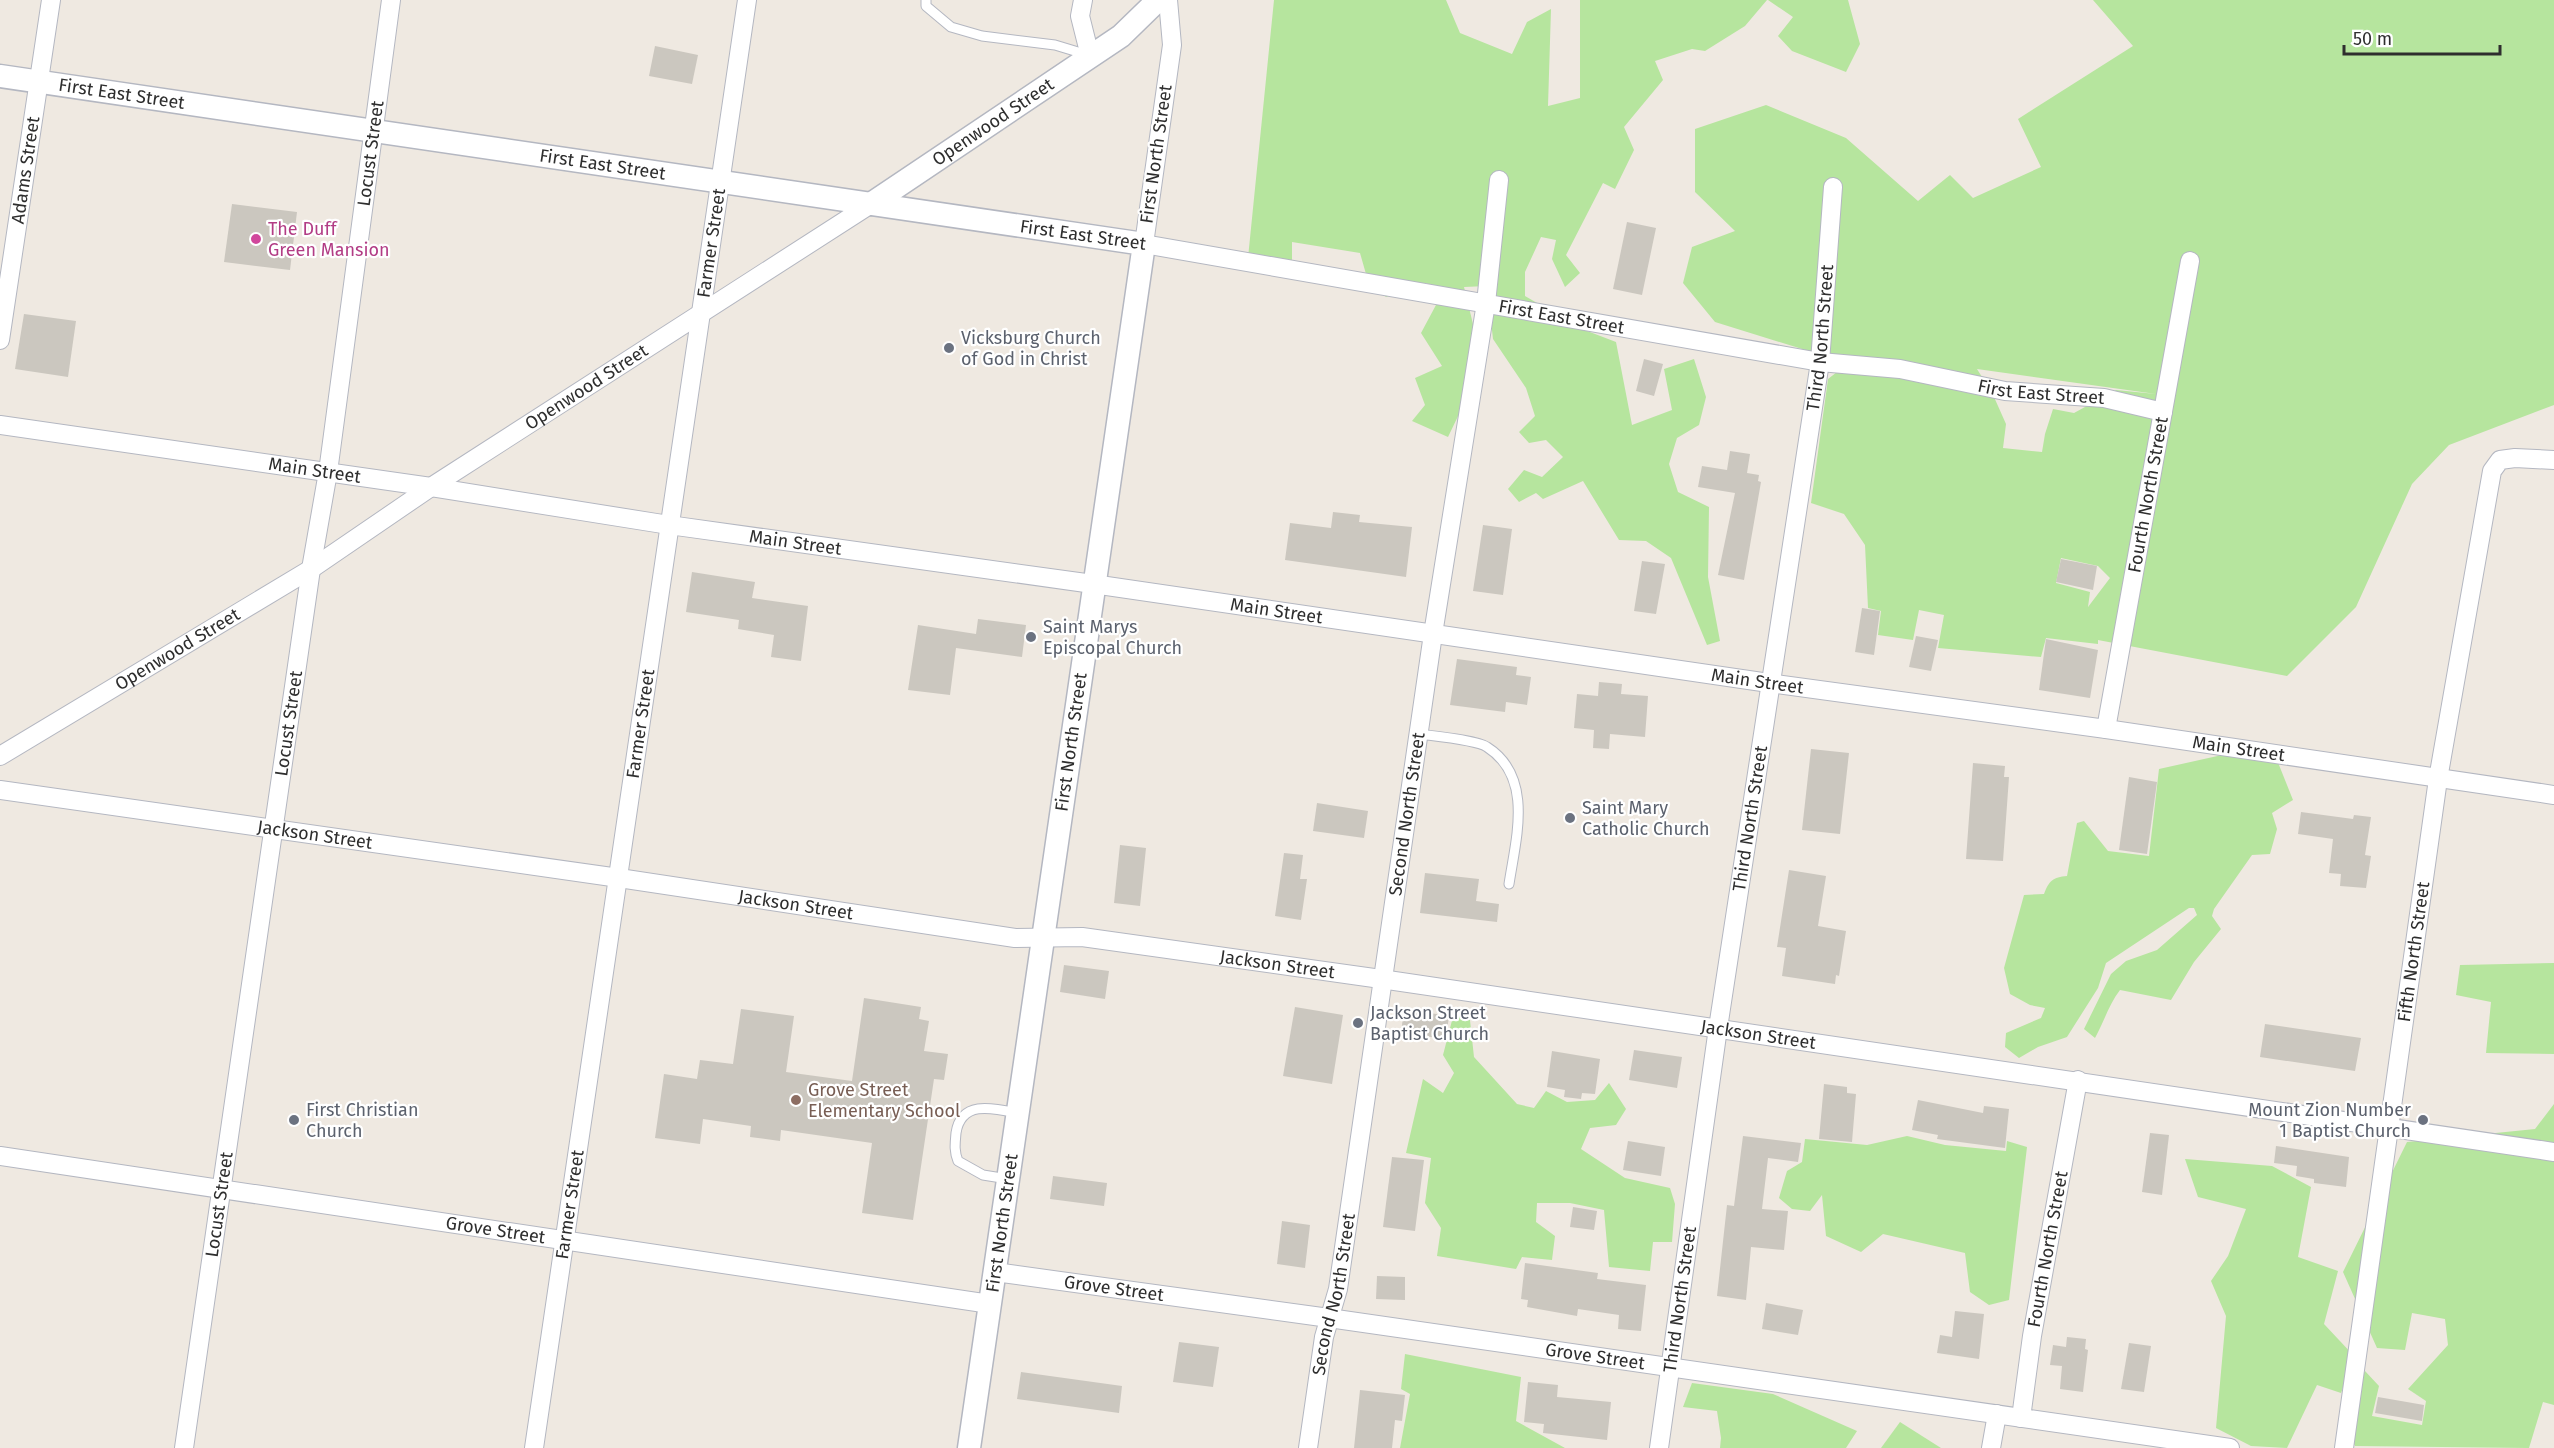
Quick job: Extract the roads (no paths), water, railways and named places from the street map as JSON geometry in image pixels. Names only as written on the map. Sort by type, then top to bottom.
[{"type":"street","name":"Adams Street","points":[[0,340],[51,0]]},
{"type":"street","name":"Locust Street","points":[[184,1448],[311,569],[328,472],[391,0]]},
{"type":"street","name":"Farmer Street","points":[[534,1448],[747,0]]},
{"type":"street","name":"Openwood Street","points":[[0,756],[311,569],[431,487],[871,204],[1121,36],[1158,0]]},
{"type":"street","name":"First North Street","points":[[969,1448],[1172,45],[1168,0]]},
{"type":"street","points":[[1081,5],[1090,56]]},
{"type":"street","name":"First East Street","points":[[0,76],[1144,244],[1820,362],[1900,369],[2005,391],[2103,398],[2163,412]]},
{"type":"street","name":"Second North Street","points":[[1308,1448],[1324,1337],[1338,1289],[1433,634],[1486,303],[1499,180]]},
{"type":"street","name":"Third North Street","points":[[1659,1448],[1769,683],[1820,362],[1833,188]]},
{"type":"street","name":"Fourth North Street","points":[[2106,729],[2190,261]]},
{"type":"street","name":"Main Street","points":[[0,425],[431,487],[669,525],[1093,584],[1769,683],[2106,729],[2554,795]]},
{"type":"street","name":"Fifth North Street","points":[[2344,1448],[2438,779],[2492,471],[2500,460],[2515,458],[2554,460]]},
{"type":"street","name":"Jackson Street","points":[[0,790],[619,878],[1015,938],[1082,938],[1382,980],[2078,1080],[2389,1129],[2554,1152]]},
{"type":"street","name":"Fourth North Street","points":[[2021,1418],[2032,1336],[2078,1080]]},
{"type":"street","name":"Grove Street","points":[[0,1156],[990,1304]]},
{"type":"street","name":"Grove Street","points":[[994,1272],[2230,1448]]},
{"type":"street","points":[[1990,1448],[1997,1414]]},
{"type":"lane","points":[[926,0],[926,6],[951,27],[982,36],[1055,45],[1090,56]]},
{"type":"lane","points":[[1419,734],[1485,746],[1503,761],[1514,781],[1521,809],[1509,884]]},
{"type":"lane","points":[[1008,1179],[983,1175],[958,1161],[954,1152],[957,1125],[964,1113],[975,1109],[990,1107],[1018,1113]]},
{"type":"place","name":"The Duff Green Mansion","points":[[256,239]]},
{"type":"place","name":"Vicksburg Church of God in Christ","points":[[949,348]]},
{"type":"place","name":"Saint Marys Episcopal Church","points":[[1031,637]]},
{"type":"place","name":"Saint Mary Catholic Church","points":[[1570,818]]},
{"type":"place","name":"Jackson Street Baptist Church","points":[[1358,1023]]},
{"type":"place","name":"Grove Street Elementary School","points":[[796,1100]]},
{"type":"place","name":"First Christian Church","points":[[294,1120]]},
{"type":"place","name":"Mount Zion Number 1 Baptist Church","points":[[2423,1120]]}]
